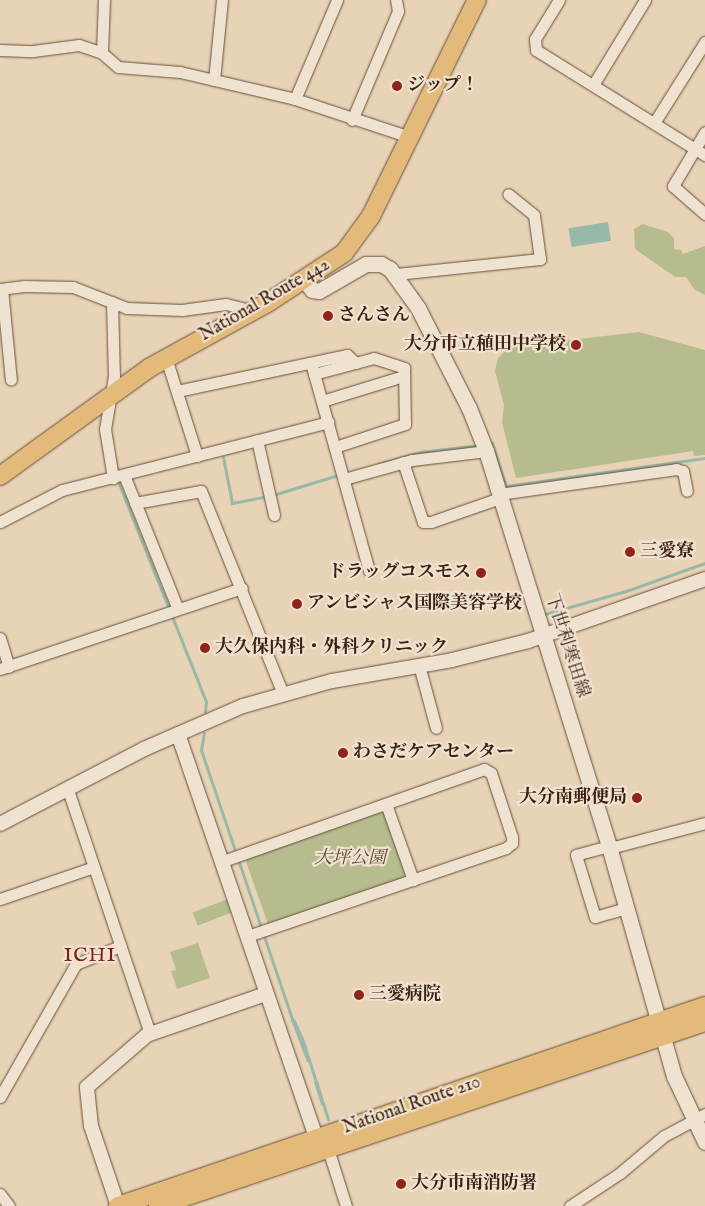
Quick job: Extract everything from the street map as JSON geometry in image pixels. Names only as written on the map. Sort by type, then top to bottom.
[{"type":"highway","name":"National Route 442","points":[[0,476],[109,395],[166,358],[255,310],[305,281],[336,260],[357,239],[410,137],[477,0]]},
{"type":"highway","name":"National Route 210","points":[[158,1206],[321,1146],[659,1029],[705,1006]]},
{"type":"highway","name":"National Route 210","points":[[659,1029],[705,1022]]},
{"type":"highway","name":"National Route 210","points":[[118,1206],[321,1146]]},
{"type":"main road","points":[[305,281],[312,290],[319,291],[357,268],[370,263],[381,264],[396,274]]},
{"type":"main road","name":"下世利寒田線","points":[[396,274],[439,347],[486,451],[542,636],[610,847],[659,1029],[676,1082],[699,1118],[705,1142]]},
{"type":"street","points":[[102,53],[104,0]]},
{"type":"street","points":[[214,80],[222,0]]},
{"type":"street","points":[[295,99],[337,0]]},
{"type":"street","points":[[352,120],[398,11],[396,0]]},
{"type":"street","points":[[559,0],[536,38],[534,46],[705,155]]},
{"type":"street","points":[[593,85],[645,0]]},
{"type":"street","points":[[654,123],[705,42]]},
{"type":"street","points":[[0,50],[33,51],[79,45],[102,53],[121,69],[173,71],[295,99],[352,120],[410,137]]},
{"type":"street","points":[[705,132],[673,186],[705,214]]},
{"type":"street","points":[[396,274],[540,259],[534,215],[508,194]]},
{"type":"street","points":[[11,380],[1,289],[73,288],[112,302],[121,308],[182,310],[226,304],[255,310]]},
{"type":"street","points":[[112,302],[115,368],[109,395],[105,438],[118,477],[135,503],[178,609]]},
{"type":"street","points":[[166,358],[197,456]]},
{"type":"street","points":[[177,391],[380,358],[404,367],[405,424],[335,447]]},
{"type":"street","points":[[313,368],[369,571]]},
{"type":"street","points":[[322,401],[404,376]]},
{"type":"street","points":[[0,522],[57,492],[328,422]]},
{"type":"street","points":[[257,440],[274,515]]},
{"type":"street","points":[[344,479],[403,462],[486,451]]},
{"type":"street","points":[[403,462],[422,522],[431,522],[499,496],[676,469],[683,471],[687,491]]},
{"type":"street","points":[[135,503],[201,491],[242,588],[283,694]]},
{"type":"street","points":[[0,824],[178,734],[283,694],[385,669],[465,657],[542,636],[705,579]]},
{"type":"street","points":[[0,638],[4,668],[242,588]]},
{"type":"street","points":[[419,665],[436,728]]},
{"type":"street","points":[[178,734],[228,860],[252,935],[266,994],[321,1146],[346,1206]]},
{"type":"street","points":[[228,860],[484,769],[491,773],[512,837],[512,843],[506,848],[252,935]]},
{"type":"street","points":[[68,790],[150,1033]]},
{"type":"street","points":[[386,804],[412,880]]},
{"type":"street","points":[[627,908],[595,917],[576,855],[705,823]]},
{"type":"street","points":[[0,899],[94,867]]},
{"type":"street","points":[[0,1097],[76,964],[120,946]]},
{"type":"street","points":[[118,1206],[91,1126],[86,1089],[150,1033],[266,994]]},
{"type":"street","points":[[570,1206],[620,1173],[664,1136],[699,1118]]},
{"type":"street","points":[[0,1194],[9,1206]]},
{"type":"green space","points":[[643,224],[668,232],[674,238],[674,249],[681,250],[683,254],[705,246],[705,295],[694,289],[686,277],[675,277],[635,249],[634,229]]},
{"type":"green space","points":[[639,332],[705,350],[705,455],[694,456],[693,451],[516,478],[502,422],[504,405],[495,371],[498,358],[509,347]]},
{"type":"green space","name":"大坪公園","points":[[379,812],[388,816],[407,871],[402,879],[268,924],[245,859]]},
{"type":"green space","points":[[228,899],[233,912],[198,926],[193,913]]},
{"type":"green space","points":[[198,943],[210,978],[177,989],[171,971],[176,970],[170,952]]},
{"type":"shaded area","points":[[608,222],[611,241],[571,247],[568,228]]},
{"type":"shaded area","points":[[295,1019],[305,1041],[311,1061],[307,1062],[291,1020]]},
{"type":"shaded area","points":[[318,1081],[325,1104],[321,1105],[314,1082]]},
{"type":"waterway","points":[[489,444],[492,443],[506,486],[705,458]]},
{"type":"waterway","points":[[378,464],[420,452],[480,445]]},
{"type":"waterway","points":[[223,457],[232,503],[267,496]]},
{"type":"waterway","points":[[273,495],[338,475]]},
{"type":"waterway","points":[[117,479],[206,702],[205,712]]},
{"type":"waterway","points":[[545,614],[626,591],[705,563]]},
{"type":"waterway","points":[[204,733],[201,750],[293,1022]]},
{"type":"waterway","points":[[308,1057],[317,1085]]},
{"type":"waterway","points":[[323,1103],[328,1119]]},
{"type":"place","name":"ジップ！","points":[[397,86]]},
{"type":"place","name":"さんさん","points":[[328,316]]},
{"type":"place","name":"大分市立稙田中学校","points":[[576,345]]},
{"type":"place","name":"三愛寮","points":[[630,552]]},
{"type":"place","name":"ドラッグコスモス","points":[[481,573]]},
{"type":"place","name":"アンビシャス国際美容学校","points":[[297,604]]},
{"type":"place","name":"大久保内科・外科クリニック","points":[[205,648]]},
{"type":"place","name":"わさだケアセンター","points":[[343,753]]},
{"type":"place","name":"大分南郵便局","points":[[637,798]]},
{"type":"place","name":"三愛病院","points":[[359,995]]},
{"type":"place","name":"大分市南消防署","points":[[401,1184]]},
{"type":"district","name":"ICHI","points":[[90,955]]}]
